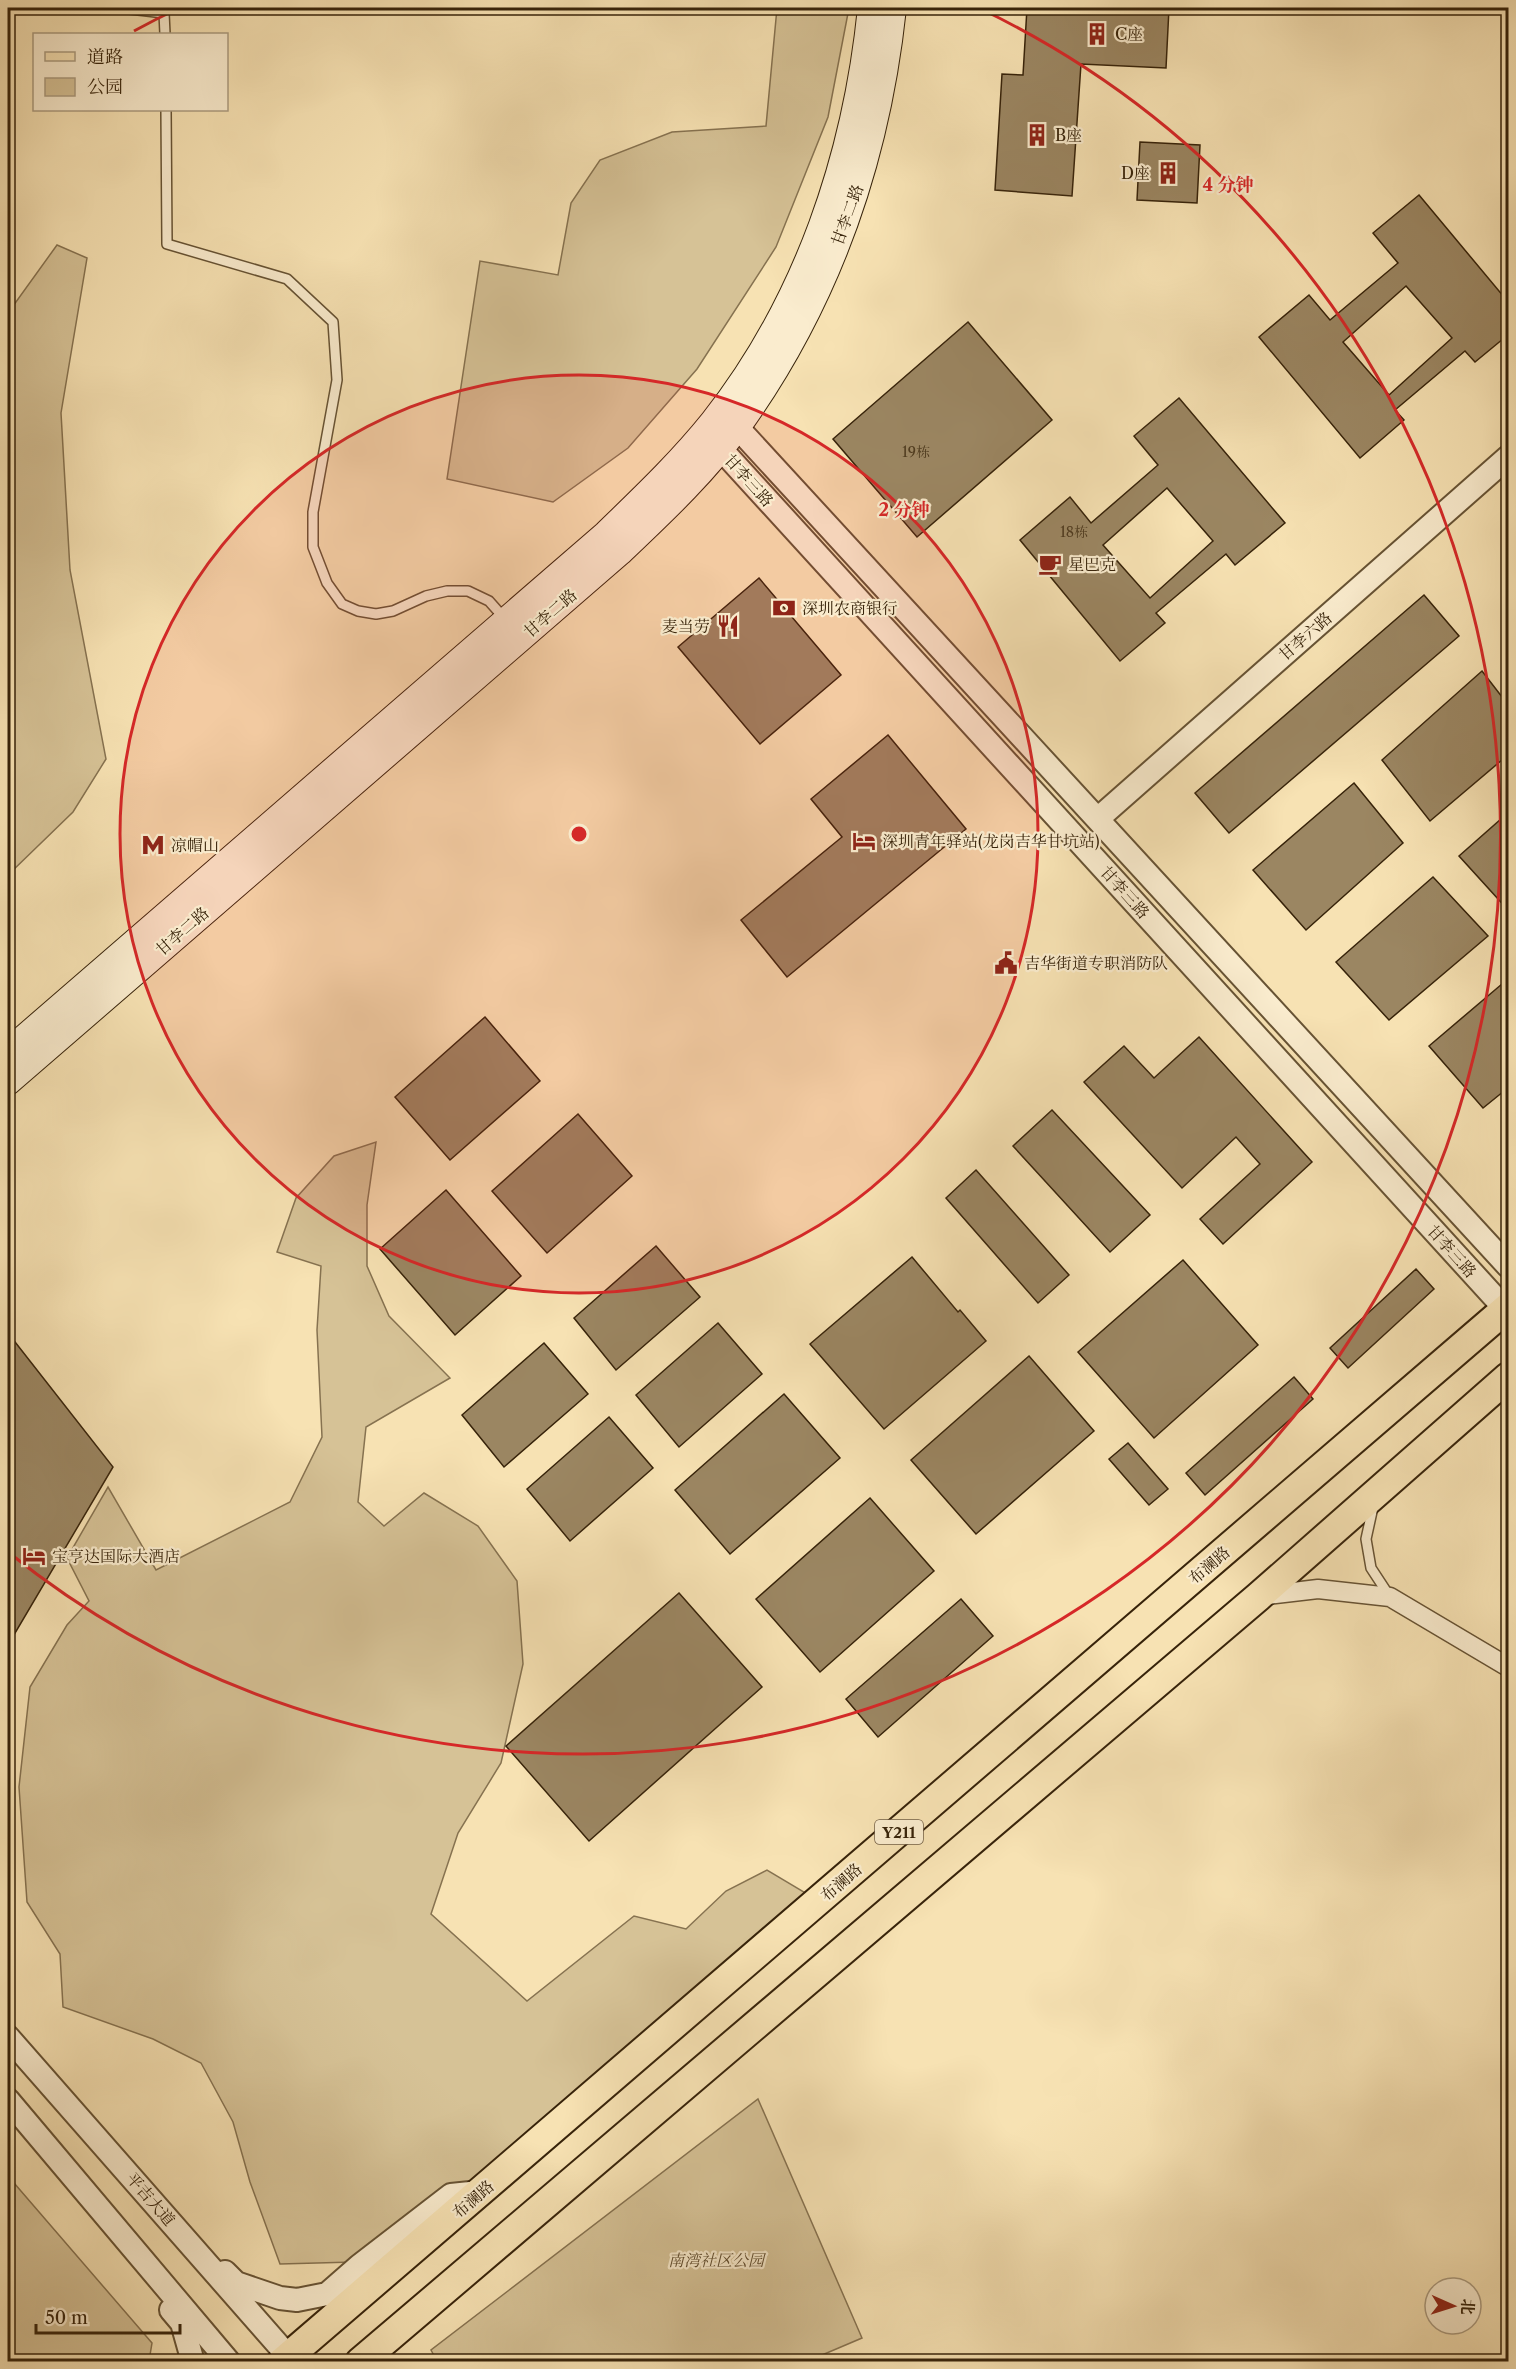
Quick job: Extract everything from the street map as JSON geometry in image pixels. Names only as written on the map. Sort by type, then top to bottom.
[{"type":"main road","name":"甘李二路","points":[[8,1052],[606,534],[651,491],[713,422],[750,369],[792,296],[826,216],[850,137],[866,55],[871,8]]},
{"type":"main road","name":"甘李二路","points":[[8,1082],[620,552],[673,501],[738,427],[768,381],[811,304],[844,225],[870,145],[888,58],[893,8]]},
{"type":"main road","name":"布澜路","points":[[288,2360],[480,2192],[1507,1310]]},
{"type":"main road","points":[[360,2361],[1258,1597],[1509,1377]]},
{"type":"main road","points":[[391,2361],[397,2351],[433,2314],[459,2277]]},
{"type":"street","name":"甘李三路","points":[[1507,1310],[720,448],[713,422],[738,427],[1509,1266]]},
{"type":"street","name":"甘李六路","points":[[1101,816],[1509,457]]},
{"type":"street","points":[[1258,1597],[1318,1589],[1390,1597],[1509,1666]]},
{"type":"street","name":"平吉大道","points":[[8,2037],[180,2232],[288,2360]]},
{"type":"street","points":[[8,2100],[229,2361]]},
{"type":"street","points":[[180,2232],[236,2283],[280,2298],[313,2298],[327,2294],[359,2266],[451,2195],[480,2192]]},
{"type":"street","points":[[123,2236],[149,2282],[182,2323],[193,2361]]},
{"type":"lane","points":[[121,8],[164,13],[165,33]]},
{"type":"lane","points":[[166,111],[167,244],[287,279],[333,321],[337,380],[313,512],[313,547],[327,583],[342,604],[358,611],[376,614],[393,611],[426,596],[447,591],[468,591],[489,602],[506,620]]},
{"type":"lane","points":[[1382,1487],[1370,1513],[1366,1539],[1371,1568],[1390,1597]]},
{"type":"green space","points":[[777,8],[849,8],[828,117],[776,247],[697,369],[628,448],[553,502],[447,479],[480,261],[558,275],[571,203],[600,160],[672,132],[766,126]]},
{"type":"green space","points":[[57,245],[87,258],[61,413],[70,570],[106,759],[73,812],[8,875],[8,313]]},
{"type":"green space","points":[[376,1142],[367,1205],[367,1266],[389,1316],[450,1378],[366,1427],[358,1502],[384,1526],[424,1493],[478,1526],[517,1581],[523,1664],[501,1763],[458,1833],[431,1914],[527,2001],[634,1916],[686,1929],[726,1891],[767,1870],[809,1895],[399,2250],[354,2262],[280,2264],[250,2182],[233,2122],[201,2063],[153,2039],[63,2007],[60,1954],[27,1902],[19,1787],[30,1687],[67,1625],[89,1601],[67,1558],[108,1487],[156,1570],[290,1502],[322,1437],[317,1330],[321,1266],[277,1252],[296,1198],[334,1156]]},
{"type":"green space","name":"南湾社区公园","points":[[758,2099],[862,2338],[808,2361],[437,2361],[431,2350]]},
{"type":"green space","points":[[8,2176],[152,2343],[149,2361],[8,2361]]},
{"type":"building","points":[[1027,8],[1169,8],[1166,68],[1081,64],[1072,196],[995,190],[1002,74],[1023,75]]},
{"type":"building","name":"D座","points":[[1140,142],[1200,145],[1197,203],[1137,200]]},
{"type":"building","points":[[1419,195],[1509,303],[1509,334],[1475,362],[1465,351],[1395,410],[1404,420],[1360,458],[1259,337],[1309,295],[1330,320],[1398,263],[1373,233]],"holes":[[[1406,286],[1452,338],[1389,395],[1343,342]]]},
{"type":"building","points":[[968,322],[1052,420],[917,537],[833,439]]},
{"type":"building","points":[[1179,398],[1285,523],[1235,565],[1226,554],[1156,613],[1165,623],[1120,661],[1020,540],[1070,497],[1091,523],[1158,465],[1134,436]],"holes":[[[1167,488],[1213,541],[1150,598],[1103,545]]]},
{"type":"building","points":[[759,578],[841,675],[760,744],[678,647]]},
{"type":"building","points":[[1424,595],[1459,636],[1229,833],[1195,793]]},
{"type":"building","points":[[1482,671],[1509,706],[1509,754],[1430,821],[1382,760]]},
{"type":"building","points":[[888,735],[966,829],[787,977],[741,920],[842,837],[811,799]]},
{"type":"building","points":[[1354,783],[1403,843],[1306,930],[1253,870]]},
{"type":"building","points":[[1509,812],[1509,911],[1459,856]]},
{"type":"building","points":[[1433,877],[1488,936],[1389,1020],[1336,962]]},
{"type":"building","points":[[1509,978],[1509,1087],[1483,1108],[1429,1046]]},
{"type":"building","points":[[485,1017],[540,1081],[450,1160],[395,1097]]},
{"type":"building","points":[[1199,1037],[1312,1162],[1223,1244],[1200,1219],[1260,1164],[1236,1137],[1182,1188],[1084,1082],[1124,1046],[1154,1078]]},
{"type":"building","points":[[1052,1110],[1150,1215],[1110,1252],[1013,1146]]},
{"type":"building","points":[[578,1114],[632,1176],[547,1253],[492,1191]]},
{"type":"building","points":[[976,1170],[1069,1275],[1038,1303],[946,1198]]},
{"type":"building","points":[[446,1190],[521,1276],[455,1335],[380,1249]]},
{"type":"building","points":[[656,1246],[700,1297],[616,1370],[574,1318]]},
{"type":"building","points":[[912,1257],[958,1312],[960,1310],[986,1341],[884,1429],[810,1344]]},
{"type":"building","points":[[1183,1260],[1258,1345],[1154,1438],[1078,1352]]},
{"type":"building","points":[[1416,1269],[1434,1289],[1348,1368],[1330,1348]]},
{"type":"building","points":[[718,1323],[762,1374],[679,1447],[636,1395]]},
{"type":"building","name":"宝亨达国际大酒店","points":[[8,1333],[113,1467],[8,1645]]},
{"type":"building","points":[[544,1343],[588,1394],[504,1467],[462,1415]]},
{"type":"building","points":[[1029,1356],[1094,1431],[976,1534],[911,1460]]},
{"type":"building","points":[[1294,1377],[1313,1399],[1205,1495],[1186,1473]]},
{"type":"building","points":[[784,1394],[840,1458],[730,1554],[675,1490]]},
{"type":"building","points":[[609,1417],[653,1468],[570,1541],[527,1489]]},
{"type":"building","points":[[1128,1443],[1168,1489],[1149,1505],[1109,1459]]},
{"type":"building","points":[[870,1498],[934,1571],[820,1672],[756,1599]]},
{"type":"building","points":[[679,1593],[762,1687],[589,1841],[506,1746]]},
{"type":"building","points":[[961,1599],[993,1636],[878,1737],[846,1699]]},
{"type":"place","name":"C座","points":[[1097,34]]},
{"type":"place","name":"B座","points":[[1037,135]]},
{"type":"place","name":"D座","points":[[1168,173]]},
{"type":"place","name":"星巴克","points":[[1050,564]]},
{"type":"place","name":"深圳农商银行","points":[[784,608]]},
{"type":"place","name":"麦当劳","points":[[728,626]]},
{"type":"place","name":"深圳青年驿站(龙岗吉华甘坑站)","points":[[864,841]]},
{"type":"place","name":"凉帽山","points":[[153,845]]},
{"type":"place","name":"吉华街道专职消防队","points":[[1006,963]]},
{"type":"place","name":"宝亨达国际大酒店","points":[[34,1556]]}]
